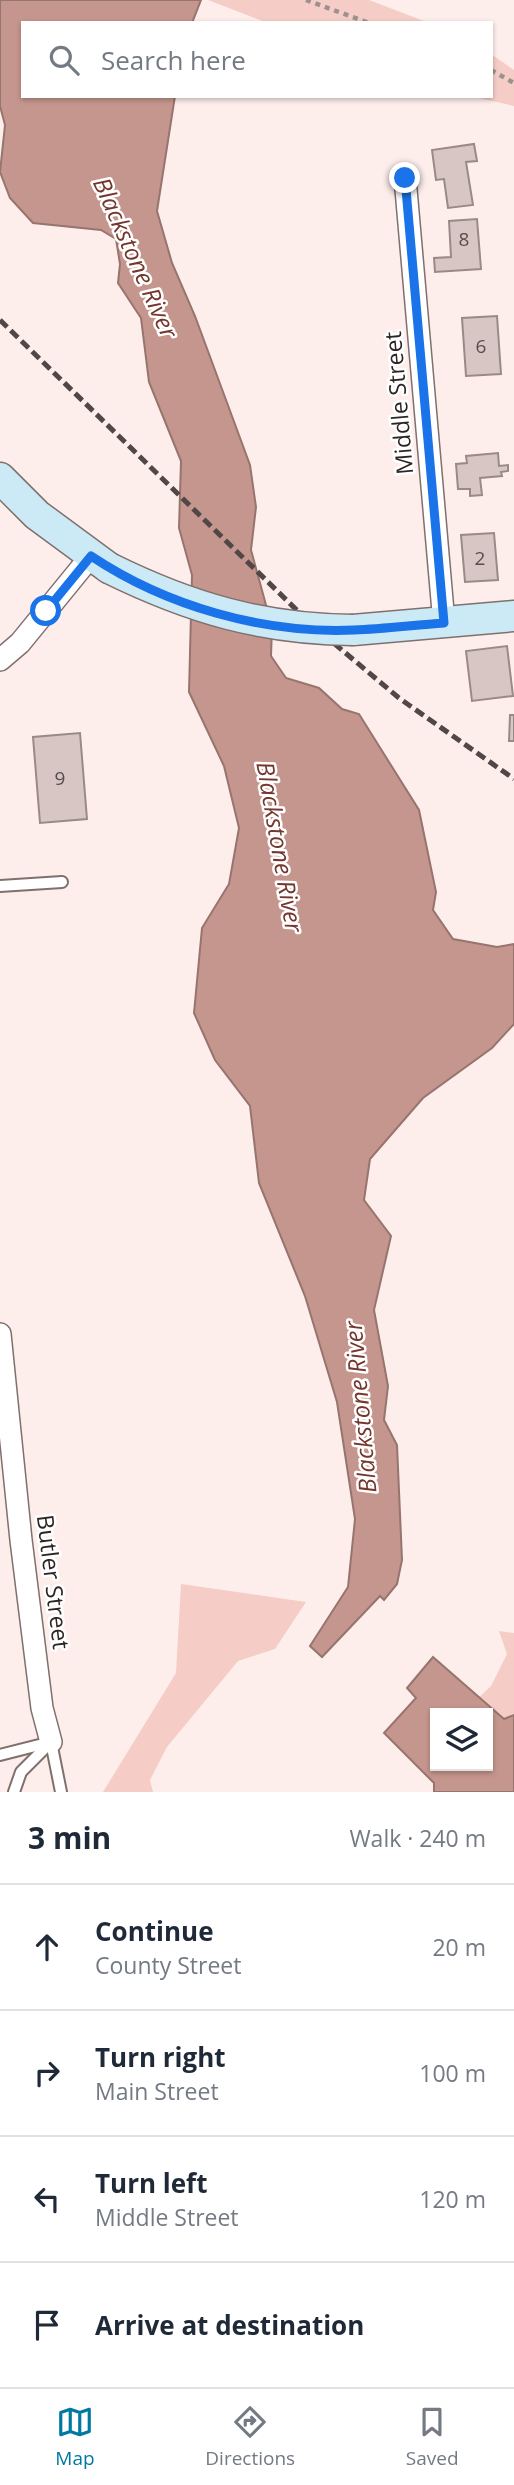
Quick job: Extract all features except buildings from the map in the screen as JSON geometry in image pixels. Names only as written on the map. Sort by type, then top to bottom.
[{"type":"main road","points":[[0,478],[37,515],[100,562],[169,597],[222,614],[276,625],[353,630],[514,616]]},
{"type":"street","name":"Middle Street","points":[[405,178],[444,623]]},
{"type":"street","points":[[0,660],[100,562]]},
{"type":"street","name":"Butler Street","points":[[0,1335],[10,1541],[51,1742]]},
{"type":"lane","points":[[0,886],[62,882]]},
{"type":"lane","points":[[0,1755],[51,1742]]},
{"type":"lane","points":[[14,1792],[21,1772],[51,1742]]},
{"type":"lane","name":"Butler Street","points":[[51,1742],[61,1792]]},
{"type":"path","points":[[306,0],[364,21]]},
{"type":"path","points":[[493,71],[514,83]]},
{"type":"shaded area","points":[[208,0],[369,0],[424,21],[263,21]]},
{"type":"shaded area","points":[[493,55],[514,70],[514,106],[479,98],[493,98]]},
{"type":"shaded area","points":[[181,1584],[306,1602],[275,1649],[238,1661],[167,1747],[150,1780],[153,1792],[103,1792],[176,1673]]},
{"type":"shaded area","points":[[499,1631],[514,1633],[514,1732],[493,1715],[493,1708],[484,1708],[475,1701],[491,1686],[507,1654]]},
{"type":"water","name":"Blackstone River","points":[[0,0],[201,0],[193,21],[21,21],[21,98],[175,98],[157,211],[172,263],[195,316],[250,465],[256,507],[251,550],[272,627],[271,656],[286,678],[319,688],[342,709],[359,714],[419,810],[436,892],[433,910],[453,939],[497,947],[514,944],[514,1024],[492,1048],[423,1098],[370,1159],[364,1200],[391,1236],[374,1310],[388,1386],[384,1420],[397,1445],[402,1560],[397,1584],[384,1600],[380,1596],[322,1657],[310,1646],[348,1587],[355,1519],[337,1402],[305,1296],[259,1183],[250,1106],[215,1060],[194,1013],[202,928],[229,884],[239,828],[224,766],[189,692],[192,575],[179,528],[181,461],[149,382],[141,318],[118,283],[120,264],[116,239],[101,230],[33,223],[10,198],[0,172],[5,125],[0,106]]},
{"type":"water","points":[[433,1657],[491,1708],[430,1708],[430,1771],[493,1771],[493,1709],[504,1719],[514,1715],[514,1792],[434,1792],[434,1783],[384,1733],[416,1698],[407,1688]]},
{"type":"railway","points":[[0,320],[311,624],[399,698],[514,779]]},
{"type":"route","points":[[46,611],[91,556],[109,568],[169,597],[243,619],[318,630],[444,623],[405,178]]}]
